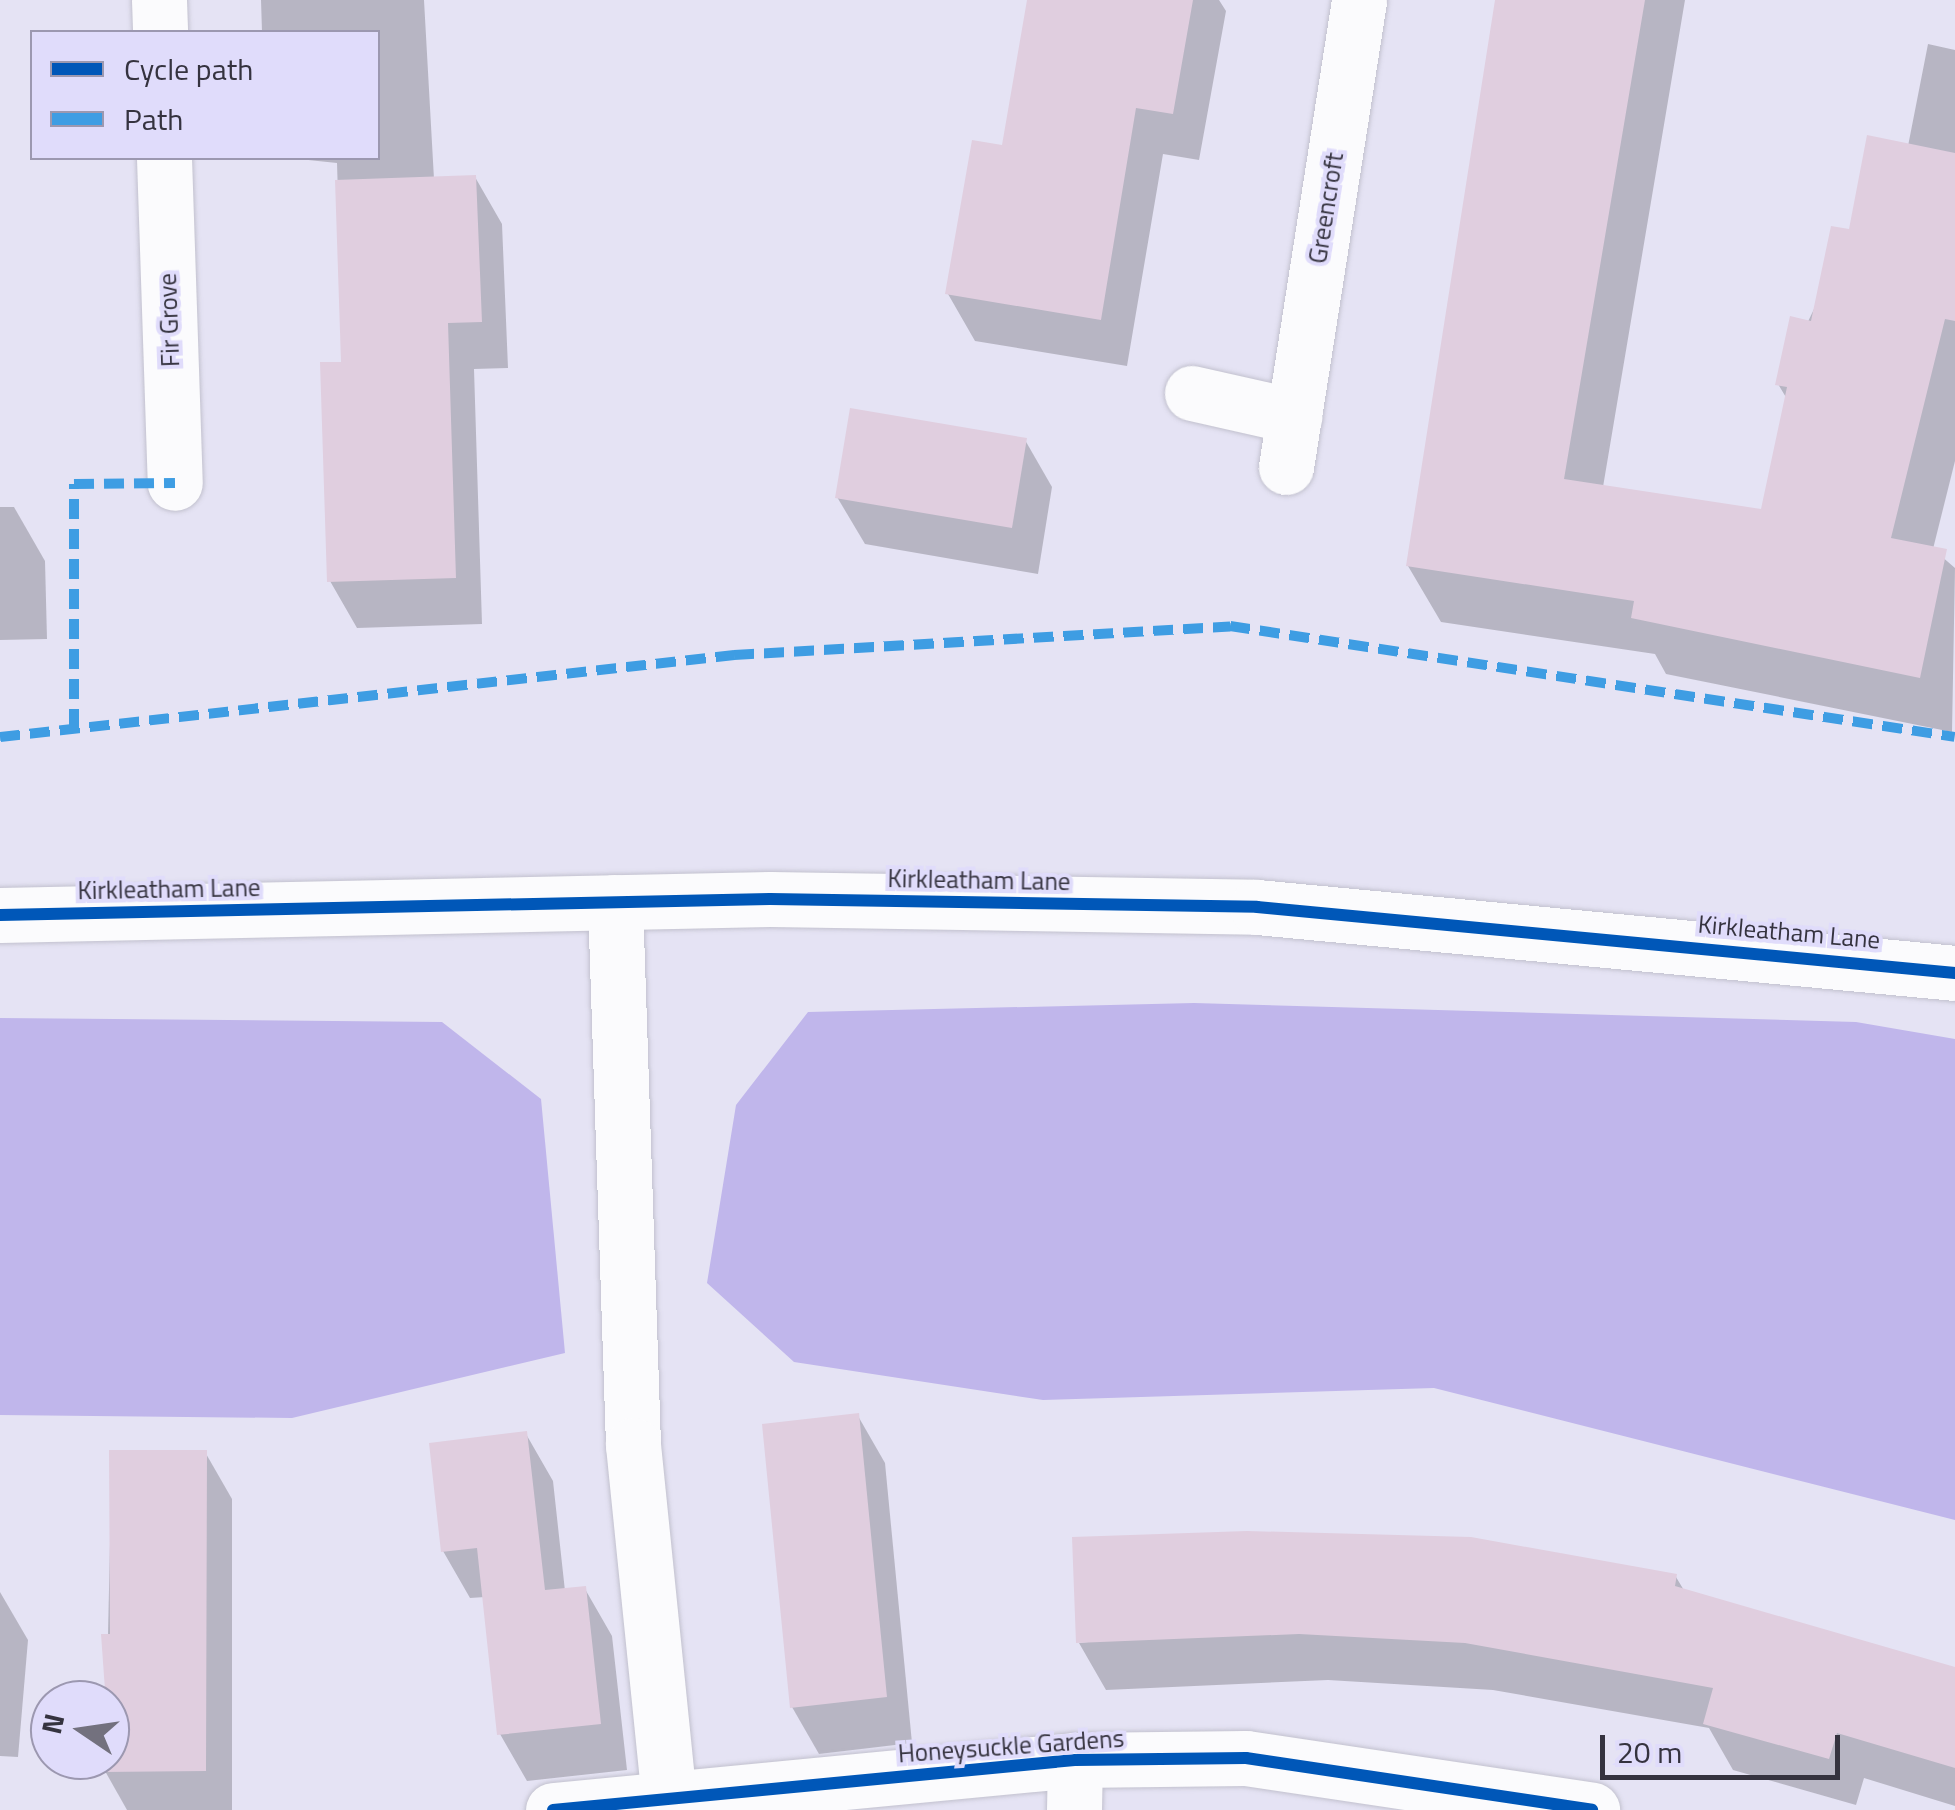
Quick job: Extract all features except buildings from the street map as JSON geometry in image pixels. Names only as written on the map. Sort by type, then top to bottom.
[{"type":"street","points":[[159,0],[160,30]]},
{"type":"street","name":"Greencroft","points":[[1192,393],[1290,441],[1359,0]]},
{"type":"street","name":"Fir Grove","points":[[164,160],[175,483]]},
{"type":"street","points":[[615,902],[633,1444],[669,1798]]},
{"type":"street","name":"Kirkleatham Lane","points":[[0,915],[615,902],[1257,908],[1955,973]]},
{"type":"street","name":"Honeysuckle Gardens","points":[[553,1810],[669,1798],[1075,1785],[1246,1758],[1592,1810]]},
{"type":"shaded area","points":[[1194,1003],[1856,1022],[1955,1039],[1955,1520],[1434,1388],[1043,1400],[794,1362],[707,1283],[736,1105],[808,1012]]},
{"type":"shaded area","points":[[0,1018],[442,1022],[541,1099],[565,1353],[292,1418],[0,1415]]},
{"type":"marked path","points":[[74,729],[74,484],[175,483]]},
{"type":"marked path","points":[[0,737],[734,655],[1230,626],[1955,737]]},
{"type":"cycle path","points":[[0,915],[770,899],[1257,907],[1955,973]]},
{"type":"cycle path","points":[[553,1810],[1075,1760],[1246,1758],[1592,1810]]}]
